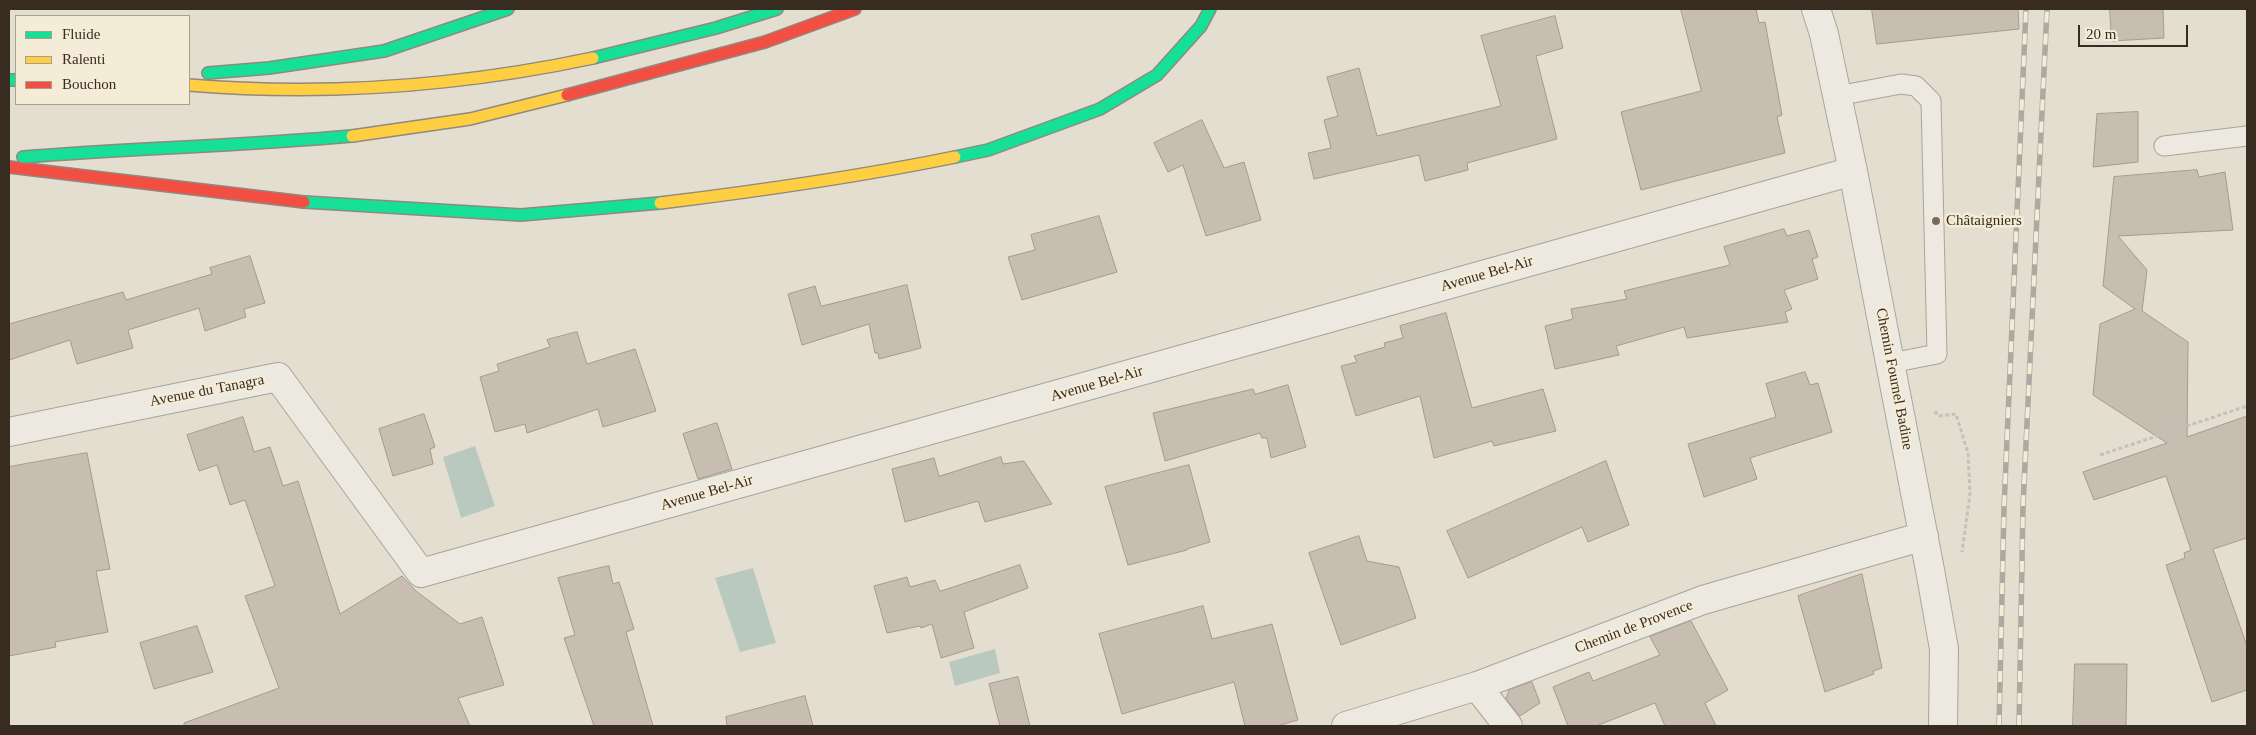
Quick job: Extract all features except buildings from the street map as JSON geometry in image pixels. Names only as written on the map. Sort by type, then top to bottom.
[{"type":"highway","points":[[190,75],[269,68],[384,51],[508,9]]},
{"type":"highway","points":[[190,85],[266,90],[392,87],[482,76],[610,54],[777,9]]},
{"type":"highway","points":[[9,159],[84,152],[255,146],[376,134],[470,119],[614,84],[756,44],[855,9]]},
{"type":"highway","points":[[9,167],[330,205],[521,215],[647,205],[770,190],[878,173],[988,150],[1100,109],[1157,75],[1201,26],[1210,9]]},
{"type":"street","name":"Chemin Fournel Badine","points":[[1821,17],[1853,171],[1904,360],[1924,536],[1944,649],[1943,726]]},
{"type":"street","name":"Avenue Bel-Air","points":[[372,506],[421,573],[1853,171]]},
{"type":"street","name":"Avenue du Tanagra","points":[[9,432],[278,377],[372,506]]},
{"type":"street","name":"Chemin de Provence","points":[[1346,726],[1477,686],[1703,600],[1924,536]]},
{"type":"street","points":[[1477,686],[1508,726]]},
{"type":"lane","points":[[1837,96],[1901,84],[1916,86],[1931,101],[1937,354],[1904,360]]},
{"type":"lane","points":[[2164,146],[2247,136]]},
{"type":"path","points":[[1904,360],[1938,416],[1956,414],[1968,453],[1970,494],[1962,550]]},
{"type":"path","points":[[2100,455],[2247,406]]},
{"type":"shaded area","points":[[475,446],[495,506],[461,518],[443,457]]},
{"type":"shaded area","points":[[753,568],[776,643],[740,652],[715,578]]},
{"type":"shaded area","points":[[995,649],[1000,673],[955,686],[949,662]]},
{"type":"railway","points":[[1999,726],[2004,508],[2026,9]]},
{"type":"railway","points":[[2019,726],[2023,506],[2047,9]]},
{"type":"traffic: fast","points":[[208,73],[269,68],[384,51],[508,9]]},
{"type":"traffic: fast","points":[[593,58],[716,28],[777,9]]},
{"type":"traffic: fast","points":[[955,157],[988,150],[1100,109],[1157,75],[1201,26],[1210,9]]},
{"type":"traffic: fast","points":[[9,80],[15,80]]},
{"type":"traffic: fast","points":[[23,157],[352,136]]},
{"type":"traffic: fast","points":[[304,202],[521,215],[660,203]]},
{"type":"traffic: slow","points":[[190,85],[290,89],[392,86],[493,76],[593,58]]},
{"type":"traffic: slow","points":[[352,136],[470,119],[567,95]]},
{"type":"traffic: slow","points":[[660,203],[808,183],[955,157]]},
{"type":"traffic: jam","points":[[567,95],[765,42],[855,9]]},
{"type":"traffic: jam","points":[[9,167],[304,202]]},
{"type":"place","name":"Châtaigniers","points":[[1936,221]]}]
